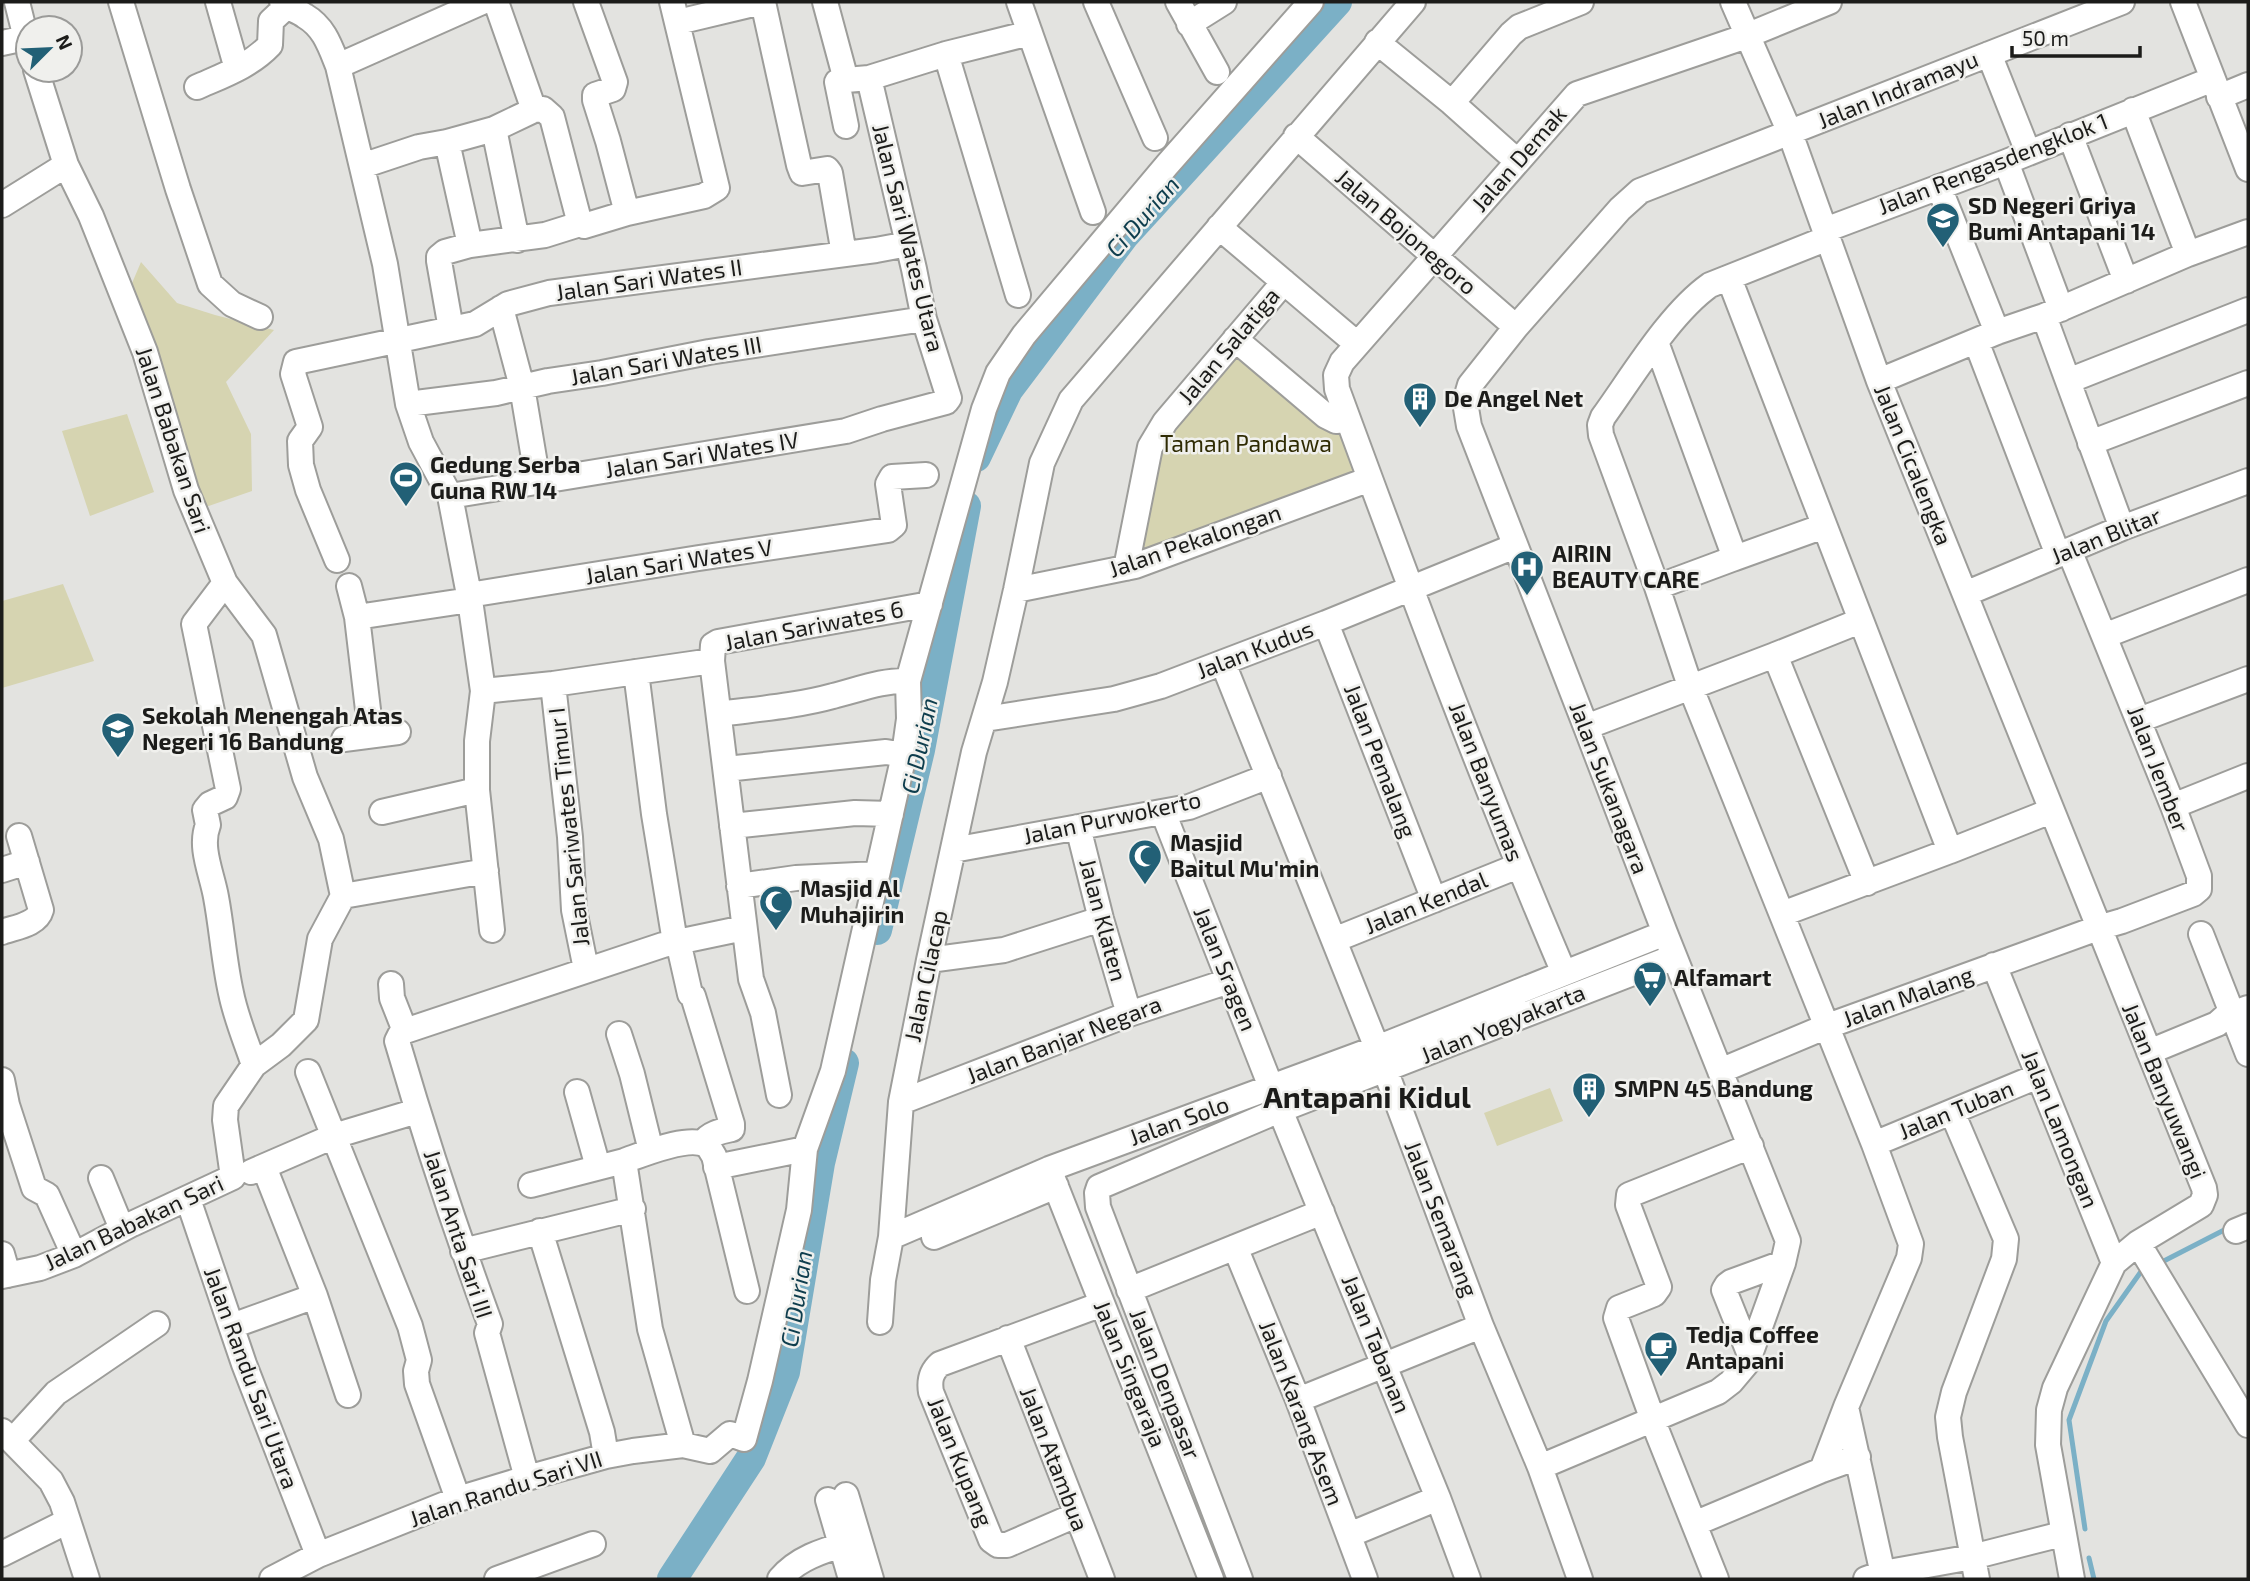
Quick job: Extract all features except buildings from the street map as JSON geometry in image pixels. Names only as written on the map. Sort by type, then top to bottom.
[{"type":"street","points":[[121,2],[210,284],[232,303],[260,317]]},
{"type":"street","points":[[218,2],[237,69]]},
{"type":"street","points":[[197,88],[251,63],[270,45],[271,22],[290,7],[325,2]]},
{"type":"street","points":[[338,66],[482,2]]},
{"type":"street","points":[[496,2],[534,110]]},
{"type":"street","points":[[586,2],[615,82],[613,89],[595,95],[627,213]]},
{"type":"street","points":[[451,329],[439,257],[445,252],[517,240],[580,224],[584,226],[627,213],[704,196],[717,188],[675,12],[763,2],[799,165],[802,173],[821,169],[830,173],[844,254]]},
{"type":"street","name":"Jalan Sari Wates Utara","points":[[825,2],[858,79],[908,244],[924,319],[949,398]]},
{"type":"street","points":[[1019,2],[1093,212]]},
{"type":"street","points":[[1096,2],[1155,138]]},
{"type":"street","points":[[1178,2],[1217,72]]},
{"type":"street","points":[[1189,24],[1223,2]]},
{"type":"street","points":[[716,1167],[805,1149],[833,1071],[904,755],[909,719],[908,681],[984,409],[998,373],[1024,335],[1167,165],[1311,2]]},
{"type":"street","name":"Jalan Cilacap","points":[[880,1322],[883,1280],[890,1247],[901,1102],[953,850],[1016,590],[1042,463],[1071,400],[1412,2]]},
{"type":"street","points":[[1452,103],[1519,27],[1581,2]]},
{"type":"street","name":"Jalan Cicalengka","points":[[1733,2],[1790,133],[1879,381],[2098,928]]},
{"type":"street","name":"Jalan Demak","points":[[1350,353],[1577,94],[1749,35],[1828,2]]},
{"type":"street","name":"Jalan Indramayu","points":[[1790,133],[1989,54],[2061,13],[2122,2]]},
{"type":"street","points":[[2183,2],[2211,86],[2248,169]]},
{"type":"street","points":[[290,7],[315,22],[323,32],[338,66],[385,264],[408,404],[421,443],[450,496],[470,597],[483,691],[477,741],[477,790],[492,930]]},
{"type":"street","points":[[846,126],[837,82],[858,79],[1030,33]]},
{"type":"street","points":[[1377,41],[1517,161]]},
{"type":"street","points":[[946,54],[1018,295]]},
{"type":"street","points":[[1989,54],[2017,157],[2067,381],[2122,528]]},
{"type":"street","name":"Jalan Babakan Sari","points":[[4,1268],[40,1268],[74,1255],[122,1229],[233,1177],[225,1120],[226,1106],[254,1065],[281,1045],[306,1020],[320,939],[343,896],[331,839],[305,777],[264,635],[225,583],[186,490],[145,352],[91,216],[66,165],[40,84]]},
{"type":"street","name":"Jalan Rengasdengklok 1","points":[[1657,587],[1601,435],[1600,425],[1656,342],[1697,294],[1710,285],[1826,234],[2133,110],[2211,86],[2248,85]]},
{"type":"street","points":[[362,166],[419,147],[494,129],[534,110],[543,109],[552,117],[580,224]]},
{"type":"street","points":[[2133,110],[2188,254]]},
{"type":"street","points":[[494,129],[517,240]]},
{"type":"street","name":"Jalan Sukanagara","points":[[1540,1467],[1718,1392],[1740,1373],[1750,1355],[1783,1262],[1787,1241],[1785,1230],[1674,957],[1515,546],[1469,426],[1465,402],[1470,386],[1516,327],[1620,209],[1640,191],[1790,133]]},
{"type":"street","points":[[2070,135],[2126,281]]},
{"type":"street","name":"Jalan Bojonegoro","points":[[1297,136],[1516,327]]},
{"type":"street","points":[[447,142],[470,246]]},
{"type":"street","points":[[2,205],[66,165]]},
{"type":"street","name":"Jalan Jember","points":[[1939,187],[1986,337],[2063,553],[2104,636],[2199,876],[2199,890],[2193,894],[2098,928]]},
{"type":"street","points":[[1219,227],[1284,282],[1350,353],[1335,382],[1412,588]]},
{"type":"street","points":[[1879,381],[2248,232]]},
{"type":"street","name":"Jalan Sari Wates II","points":[[337,560],[308,491],[301,465],[300,441],[310,427],[293,374],[296,362],[475,324],[511,303],[550,293],[908,244]]},
{"type":"street","points":[[1729,278],[1950,851]]},
{"type":"street","name":"Jalan Salatiga","points":[[1126,568],[1150,447],[1165,422],[1284,282]]},
{"type":"street","points":[[501,308],[522,387],[538,482]]},
{"type":"street","points":[[2067,381],[2248,310]]},
{"type":"street","name":"Jalan Sari Wates III","points":[[408,404],[496,393],[709,352],[924,319]]},
{"type":"street","points":[[1235,339],[1326,416],[1336,421],[1349,420]]},
{"type":"street","points":[[1656,342],[1735,558]]},
{"type":"street","points":[[2090,443],[2248,383]]},
{"type":"street","points":[[949,398],[984,409]]},
{"type":"street","name":"Jalan Sari Wates IV","points":[[450,496],[846,431],[946,402],[949,398]]},
{"type":"street","name":"Jalan Sari Wates V","points":[[357,617],[699,558],[888,530],[894,525],[888,484],[890,479],[926,475]]},
{"type":"street","name":"Jalan Pekalongan","points":[[1016,590],[1126,568],[1370,479]]},
{"type":"street","name":"Jalan Blitar","points":[[1965,594],[2122,528],[2248,481]]},
{"type":"street","points":[[1822,1469],[1909,1258],[1911,1244],[1874,1144],[1690,686],[1657,587],[1824,526]]},
{"type":"street","name":"Jalan Kudus","points":[[985,719],[1114,699],[1161,686],[1515,546]]},
{"type":"street","points":[[2104,636],[2248,580]]},
{"type":"street","points":[[225,583],[194,624],[228,789],[225,797],[210,804],[205,810],[208,825],[204,832],[204,843],[216,895],[236,1015],[254,1065]]},
{"type":"street","points":[[349,586],[357,617],[371,735]]},
{"type":"street","name":"Jalan Banyumas","points":[[1412,588],[1518,866],[1564,973]]},
{"type":"street","name":"Jalan Sariwates 6","points":[[712,661],[713,645],[718,642],[930,604]]},
{"type":"street","points":[[1587,727],[1860,621]]},
{"type":"street","name":"Jalan Pemalang","points":[[1326,623],[1434,900]]},
{"type":"street","points":[[1775,655],[1867,883]]},
{"type":"street","points":[[483,691],[553,684],[712,661],[751,979],[763,1013],[779,1095]]},
{"type":"street","name":"Jalan Semarang","points":[[1223,663],[1381,1060],[1481,1326],[1540,1467],[1580,1579]]},
{"type":"street","points":[[636,672],[654,814],[676,941],[690,994],[694,996],[732,1124],[732,1129],[706,1138],[703,1143]]},
{"type":"street","points":[[2139,720],[2248,679]]},
{"type":"street","points":[[719,714],[834,696],[883,683],[908,681]]},
{"type":"street","name":"Jalan Sariwates Timur I","points":[[553,684],[570,837],[574,910],[586,969]]},
{"type":"street","points":[[344,739],[398,732]]},
{"type":"street","points":[[726,769],[886,752],[904,755]]},
{"type":"street","name":"Jalan Purwokerto","points":[[953,850],[1189,807],[1269,776]]},
{"type":"street","points":[[2173,806],[2248,776]]},
{"type":"street","points":[[382,812],[477,790]]},
{"type":"street","points":[[1782,914],[2051,811]]},
{"type":"street","name":"Jalan Sragen","points":[[1163,812],[1271,1087]]},
{"type":"street","points":[[732,826],[855,813],[891,814]]},
{"type":"street","name":"Jalan Klaten","points":[[1078,827],[1129,1014]]},
{"type":"street","points":[[2,932],[34,920],[40,915],[40,905],[19,836]]},
{"type":"street","points":[[2,870],[27,862]]},
{"type":"street","name":"Jalan Kendal","points":[[1334,940],[1518,866]]},
{"type":"street","points":[[343,896],[485,871]]},
{"type":"street","points":[[739,886],[796,878],[877,874]]},
{"type":"street","points":[[924,986],[1004,950],[1101,919]]},
{"type":"street","points":[[391,985],[405,1031],[676,941],[744,928]]},
{"type":"street","name":"Jalan Malang","points":[[1720,1071],[1825,1027],[2098,928]]},
{"type":"street","name":"Jalan Banyuwangi","points":[[2072,1579],[2048,1445],[2049,1410],[2055,1388],[2115,1263],[2143,1250],[2201,1205],[2204,1195],[2098,928]]},
{"type":"street","name":"Jalan Solo","points":[[890,1247],[1271,1087],[1381,1060],[1564,973],[1665,933]]},
{"type":"street","points":[[2201,934],[2235,1013],[2248,1054]]},
{"type":"street","points":[[929,960],[1004,950]]},
{"type":"street","name":"Jalan Yogyakarta","points":[[1099,1187],[1280,1110],[1381,1060],[1674,957]]},
{"type":"street","name":"Jalan Lamongan","points":[[1994,965],[2115,1263]]},
{"type":"street","name":"Jalan Banjar Negara","points":[[901,1102],[1129,1014],[1229,981]]},
{"type":"street","points":[[2147,1047],[2213,1016],[2235,1013]]},
{"type":"street","name":"Jalan Anta Sari III","points":[[405,1031],[397,1041],[463,1251],[490,1324],[487,1333],[527,1478]]},
{"type":"street","points":[[619,1034],[632,1074],[650,1151]]},
{"type":"street","points":[[307,1072],[410,1326],[419,1360],[417,1384],[458,1499]]},
{"type":"street","name":"Jalan Tuban","points":[[1874,1144],[2038,1076]]},
{"type":"street","points":[[2,1080],[4,1106],[34,1188],[47,1195],[74,1255]]},
{"type":"street","points":[[578,1092],[598,1167]]},
{"type":"street","name":"Jalan Tabanan","points":[[1280,1110],[1438,1498],[1468,1579]]},
{"type":"street","points":[[233,1177],[264,1167],[334,1136],[417,1111]]},
{"type":"street","points":[[1952,1112],[2006,1239],[2004,1259],[1954,1392],[1948,1417],[1975,1568]]},
{"type":"street","points":[[531,1185],[624,1161],[650,1151],[694,1141],[703,1143],[710,1149],[716,1167],[747,1291]]},
{"type":"street","points":[[1716,1579],[1616,1318],[1619,1308],[1654,1294],[1660,1287],[1628,1205],[1629,1195],[1751,1146]]},
{"type":"street","name":"Jalan Randu Sari VII","points":[[272,1579],[318,1555],[458,1499],[527,1478],[606,1456],[683,1446],[710,1451],[730,1434],[744,1439],[799,1210],[805,1149]]},
{"type":"street","points":[[624,1161],[650,1329],[683,1446]]},
{"type":"street","points":[[264,1167],[315,1296],[348,1395]]},
{"type":"street","name":"Jalan Singaraja","points":[[1053,1177],[1211,1579]]},
{"type":"street","points":[[101,1178],[122,1229]]},
{"type":"street","name":"Jalan Denpasar","points":[[1099,1187],[1098,1207],[1240,1579]]},
{"type":"street","name":"Jalan Randu Sari Utara","points":[[188,1199],[244,1364],[318,1555]]},
{"type":"street","points":[[463,1251],[633,1209]]},
{"type":"street","points":[[1129,1290],[1322,1212]]},
{"type":"street","points":[[540,1231],[602,1432],[606,1456]]},
{"type":"street","name":"Jalan Karang Asem","points":[[1235,1247],[1298,1400],[1365,1579]]},
{"type":"street","points":[[2143,1250],[2248,1425]]},
{"type":"street","points":[[1750,1355],[1724,1290],[1731,1282],[1783,1262]]},
{"type":"street","points":[[232,1326],[315,1296]]},
{"type":"street","points":[[1007,1338],[1102,1304]]},
{"type":"street","points":[[87,1579],[62,1502],[51,1481],[7,1436],[56,1393],[157,1324]]},
{"type":"street","points":[[1298,1400],[1481,1326]]},
{"type":"street","name":"Jalan Kupang","points":[[1007,1338],[940,1364],[931,1376],[931,1391],[991,1539],[998,1545],[1007,1545],[1076,1515]]},
{"type":"street","name":"Jalan Atambua","points":[[1007,1338],[1102,1579]]},
{"type":"street","points":[[1846,1408],[1858,1457],[1877,1577],[1975,1568],[2063,1534]]},
{"type":"street","points":[[1694,1524],[1822,1469],[1858,1457]]},
{"type":"street","points":[[837,1498],[850,1543],[871,1579]]},
{"type":"street","points":[[1349,1535],[1438,1498]]},
{"type":"street","points":[[2,1554],[68,1521]]},
{"type":"street","points":[[780,1579],[800,1560],[850,1543]]},
{"type":"street","points":[[850,1543],[851,1579]]},
{"type":"street","points":[[497,1579],[593,1544]]},
{"type":"green space","points":[[141,262],[177,303],[274,330],[226,382],[251,434],[252,491],[200,509],[124,302]]},
{"type":"green space","name":"Taman Pandawa","points":[[1240,351],[1343,427],[1361,473],[1136,556],[1157,451],[1172,428]]},
{"type":"green space","points":[[127,414],[154,492],[90,516],[62,431]]},
{"type":"green space","points":[[63,584],[94,661],[2,688],[2,601]]},
{"type":"green space","points":[[1550,1088],[1563,1121],[1497,1146],[1484,1113]]},
{"type":"waterway","name":"Ci Durian","points":[[976,457],[1008,390],[1124,236],[1337,2]]},
{"type":"waterway","name":"Ci Durian","points":[[877,930],[920,750],[966,506]]},
{"type":"waterway","name":"Ci Durian","points":[[672,1579],[751,1458],[785,1372],[820,1163],[844,1063]]},
{"type":"waterway","points":[[2158,1264],[2230,1227]]},
{"type":"waterway","points":[[2085,1529],[2069,1420],[2106,1321],[2140,1273],[2146,1270]]},
{"type":"waterway","points":[[2089,1558],[2094,1579]]},
{"type":"place","name":"SD Negeri Griya Bumi Antapani 14","points":[[1943,249]]},
{"type":"place","name":"De Angel Net","points":[[1420,429]]},
{"type":"place","name":"Gedung Serba Guna RW 14","points":[[406,508]]},
{"type":"place","name":"AIRIN BEAUTY CARE","points":[[1527,597]]},
{"type":"place","name":"Sekolah Menengah Atas Negeri 16 Bandung","points":[[118,759]]},
{"type":"place","name":"Masjid Baitul Mu'min","points":[[1145,886]]},
{"type":"place","name":"Masjid Al Muhajirin","points":[[776,932]]},
{"type":"place","name":"Alfamart","points":[[1650,1008]]},
{"type":"place","name":"SMPN 45 Bandung","points":[[1589,1119]]},
{"type":"place","name":"Tedja Coffee Antapani","points":[[1661,1378]]},
{"type":"district","name":"Antapani Kidul","points":[[1367,1098]]}]
